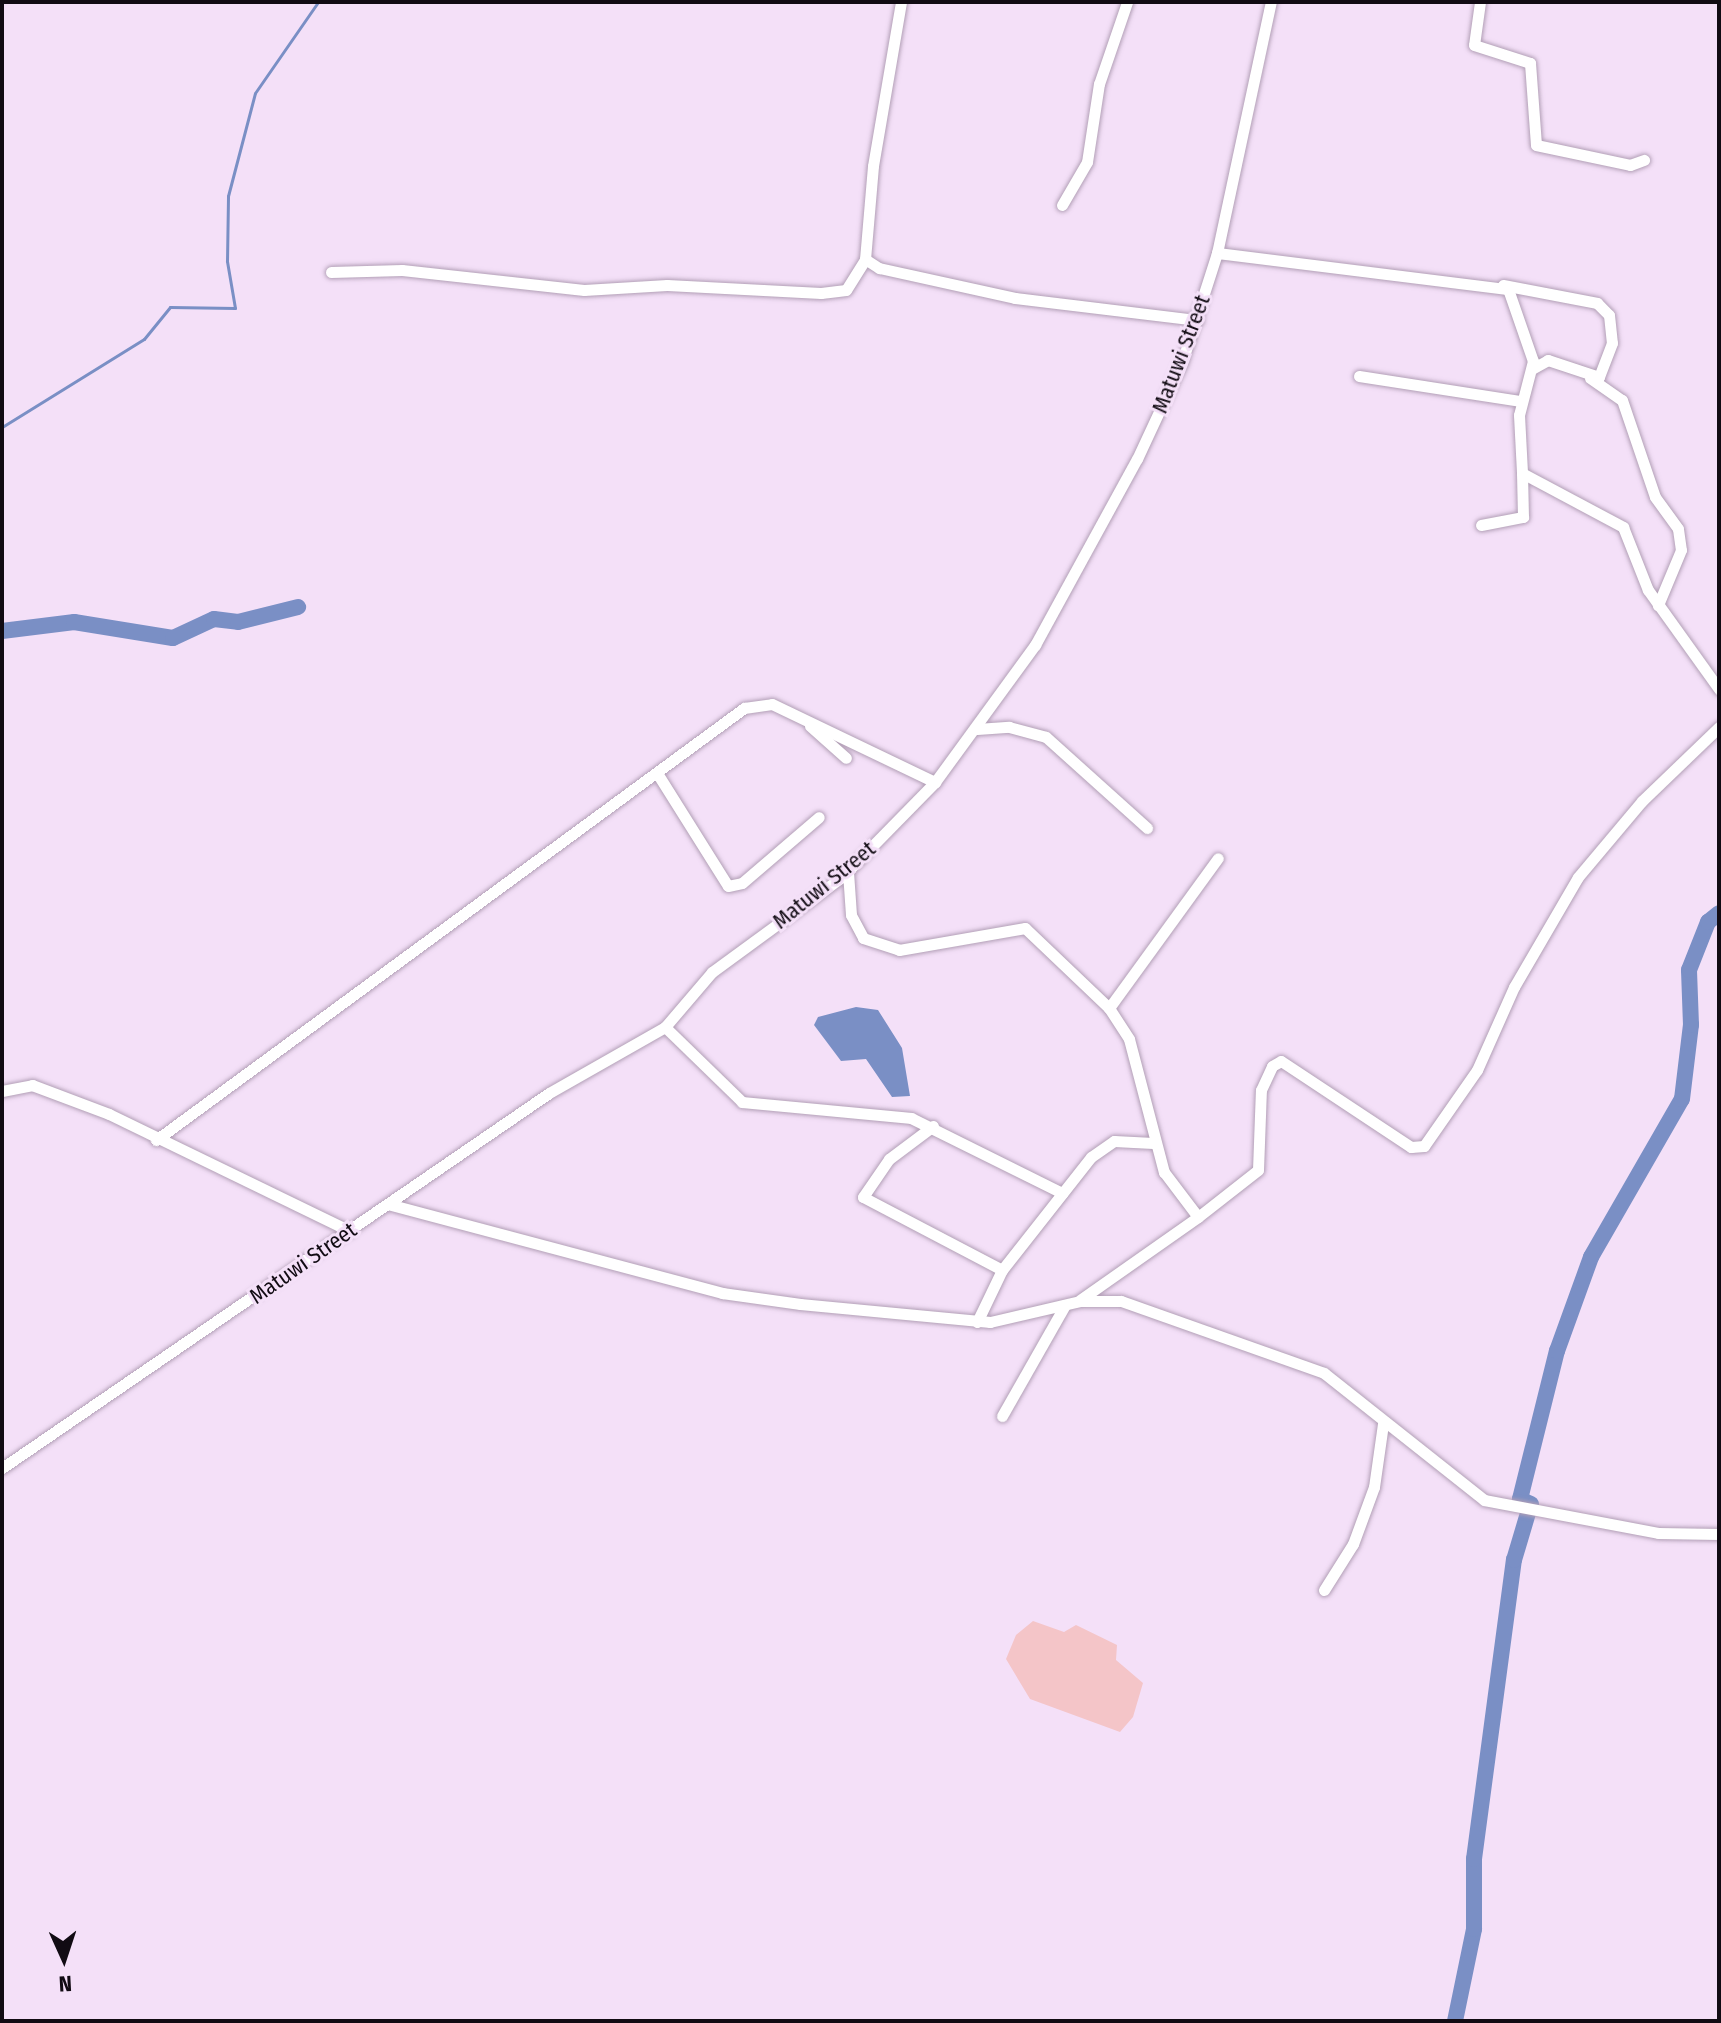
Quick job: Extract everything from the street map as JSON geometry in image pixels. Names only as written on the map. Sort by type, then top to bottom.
[{"type":"street","points":[[331,272],[402,270],[584,290],[667,285],[821,293],[846,290],[865,259],[873,166],[901,2]]},
{"type":"street","points":[[1062,205],[1087,162],[1099,84],[1127,2]]},
{"type":"street","name":"Matuwi Street","points":[[2,1468],[598,1061],[665,1027],[712,972],[848,872],[935,782],[977,729],[1035,645],[1109,512],[1198,320],[1217,253],[1271,2]]},
{"type":"street","points":[[1480,2],[1474,45],[1530,63],[1536,145],[1630,165],[1644,160]]},
{"type":"street","points":[[1217,253],[1498,284],[1606,309],[1612,343],[1601,374],[1590,378]]},
{"type":"street","points":[[865,259],[879,268],[1030,301],[1198,320]]},
{"type":"street","points":[[1481,525],[1523,517],[1521,401],[1532,369],[1512,294],[1498,284]]},
{"type":"street","points":[[1532,369],[1548,360],[1590,378],[1622,400],[1655,497],[1678,529],[1681,550],[1658,605]]},
{"type":"street","points":[[1359,376],[1521,401]]},
{"type":"street","points":[[1522,473],[1623,527],[1658,605],[1719,689]]},
{"type":"street","points":[[156,1140],[744,708],[772,704],[935,782]]},
{"type":"street","points":[[799,715],[846,758]]},
{"type":"street","points":[[977,729],[1009,727],[1046,737],[1147,828]]},
{"type":"street","points":[[388,1204],[722,1293],[977,1322],[1064,1307],[1080,1301],[1258,1170],[1261,1090],[1272,1066],[1281,1061],[1411,1147],[1424,1146],[1477,1070],[1514,987],[1578,877],[1642,801],[1719,727]]},
{"type":"street","points":[[657,773],[728,886],[742,883],[819,817]]},
{"type":"street","points":[[1109,1008],[1218,858]]},
{"type":"street","points":[[848,872],[851,915],[863,938],[899,950],[1025,928],[1109,1008],[1134,1049],[1153,1143],[1164,1172],[1198,1217]]},
{"type":"street","points":[[665,1027],[742,1102],[867,1112],[933,1126],[1062,1193]]},
{"type":"street","points":[[2,1091],[39,1087],[350,1231]]},
{"type":"street","points":[[933,1126],[889,1159],[863,1197],[1002,1270]]},
{"type":"street","points":[[977,1322],[1002,1270],[1105,1144],[1153,1143]]},
{"type":"street","points":[[1080,1301],[1131,1304],[1293,1357],[1352,1391],[1383,1424],[1484,1500],[1658,1533],[1719,1534]]},
{"type":"street","points":[[1002,1416],[1064,1307]]},
{"type":"street","points":[[1324,1590],[1353,1544],[1374,1487],[1383,1424]]},
{"type":"shaded area","points":[[1033,1621],[1064,1632],[1076,1625],[1117,1645],[1116,1660],[1143,1683],[1133,1717],[1120,1732],[1030,1699],[1006,1659],[1016,1635]]},
{"type":"water","points":[[856,1007],[878,1010],[902,1048],[910,1096],[892,1097],[866,1059],[841,1061],[814,1025],[818,1017]]},
{"type":"waterway","points":[[2,427],[144,339],[170,307],[235,308],[227,261],[228,196],[255,93],[318,2]]},
{"type":"waterway","points":[[2,631],[74,622],[173,638],[214,619],[238,622],[298,607]]},
{"type":"waterway","points":[[1531,1504],[1520,1499],[1557,1351],[1591,1257],[1682,1099],[1691,1025],[1689,970],[1708,922],[1719,913]]},
{"type":"waterway","points":[[1455,2021],[1474,1929],[1474,1859],[1514,1560],[1528,1513]]}]
